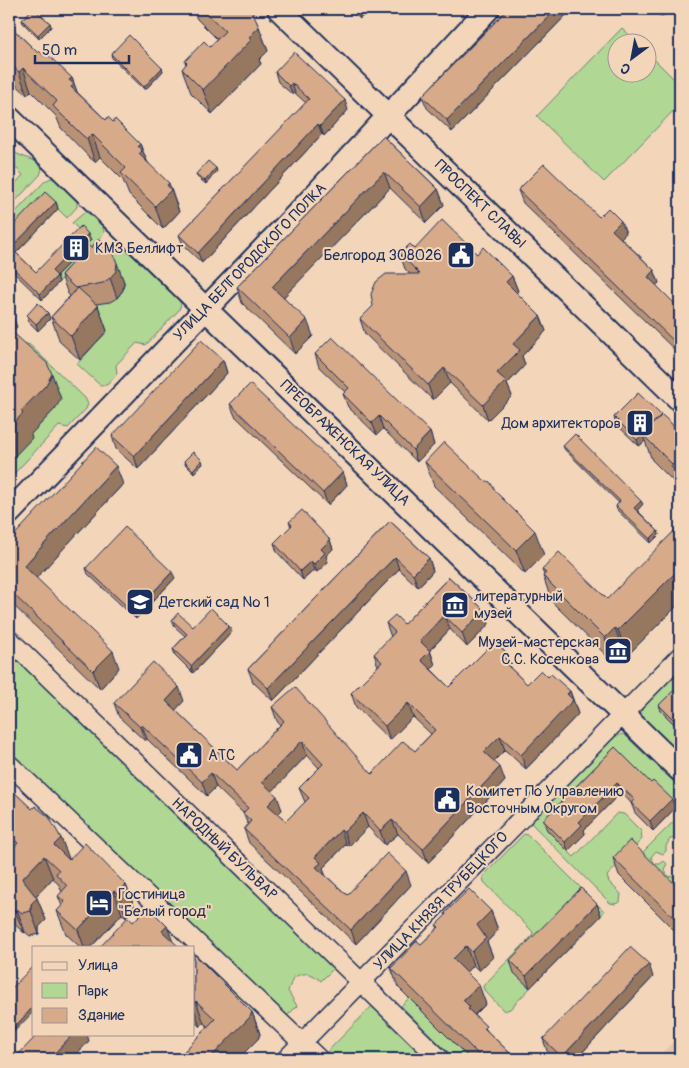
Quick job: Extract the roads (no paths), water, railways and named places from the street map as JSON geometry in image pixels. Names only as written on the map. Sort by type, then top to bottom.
[{"type":"main road","name":"ПРОСПЕКТ СЛАВЫ","points":[[279,9],[680,400]]},
{"type":"main road","name":"УЛИЦА БЕЛГОРОДСКОГО ПОЛКА","points":[[9,513],[488,9]]},
{"type":"main road","name":"ПРЕОБРАЖЕНСКАЯ УЛИЦА","points":[[9,118],[680,770]]},
{"type":"street","name":"НАРОДНЫЙ БУЛЬВАР","points":[[9,639],[440,1059]]},
{"type":"street","name":"УЛИЦА КНЯЗЯ ТРУБЕЦКОГО","points":[[286,1059],[680,656]]},
{"type":"street","points":[[9,764],[319,1059]]},
{"type":"place","name":"КМЗ Беллифт","points":[[76,248]]},
{"type":"place","name":"Белгород 308026","points":[[461,255]]},
{"type":"place","name":"Дом архитекторов","points":[[640,423]]},
{"type":"place","name":"Детский сад № 1","points":[[140,602]]},
{"type":"place","name":"литературный музей","points":[[455,605]]},
{"type":"place","name":"Музей-мастерская С.С. Косенкова","points":[[618,651]]},
{"type":"place","name":"АТС","points":[[189,755]]},
{"type":"place","name":"Комитет По Управлению Восточным Округом","points":[[447,800]]},
{"type":"place","name":"Гостиница \"Белый город\"","points":[[99,903]]}]
